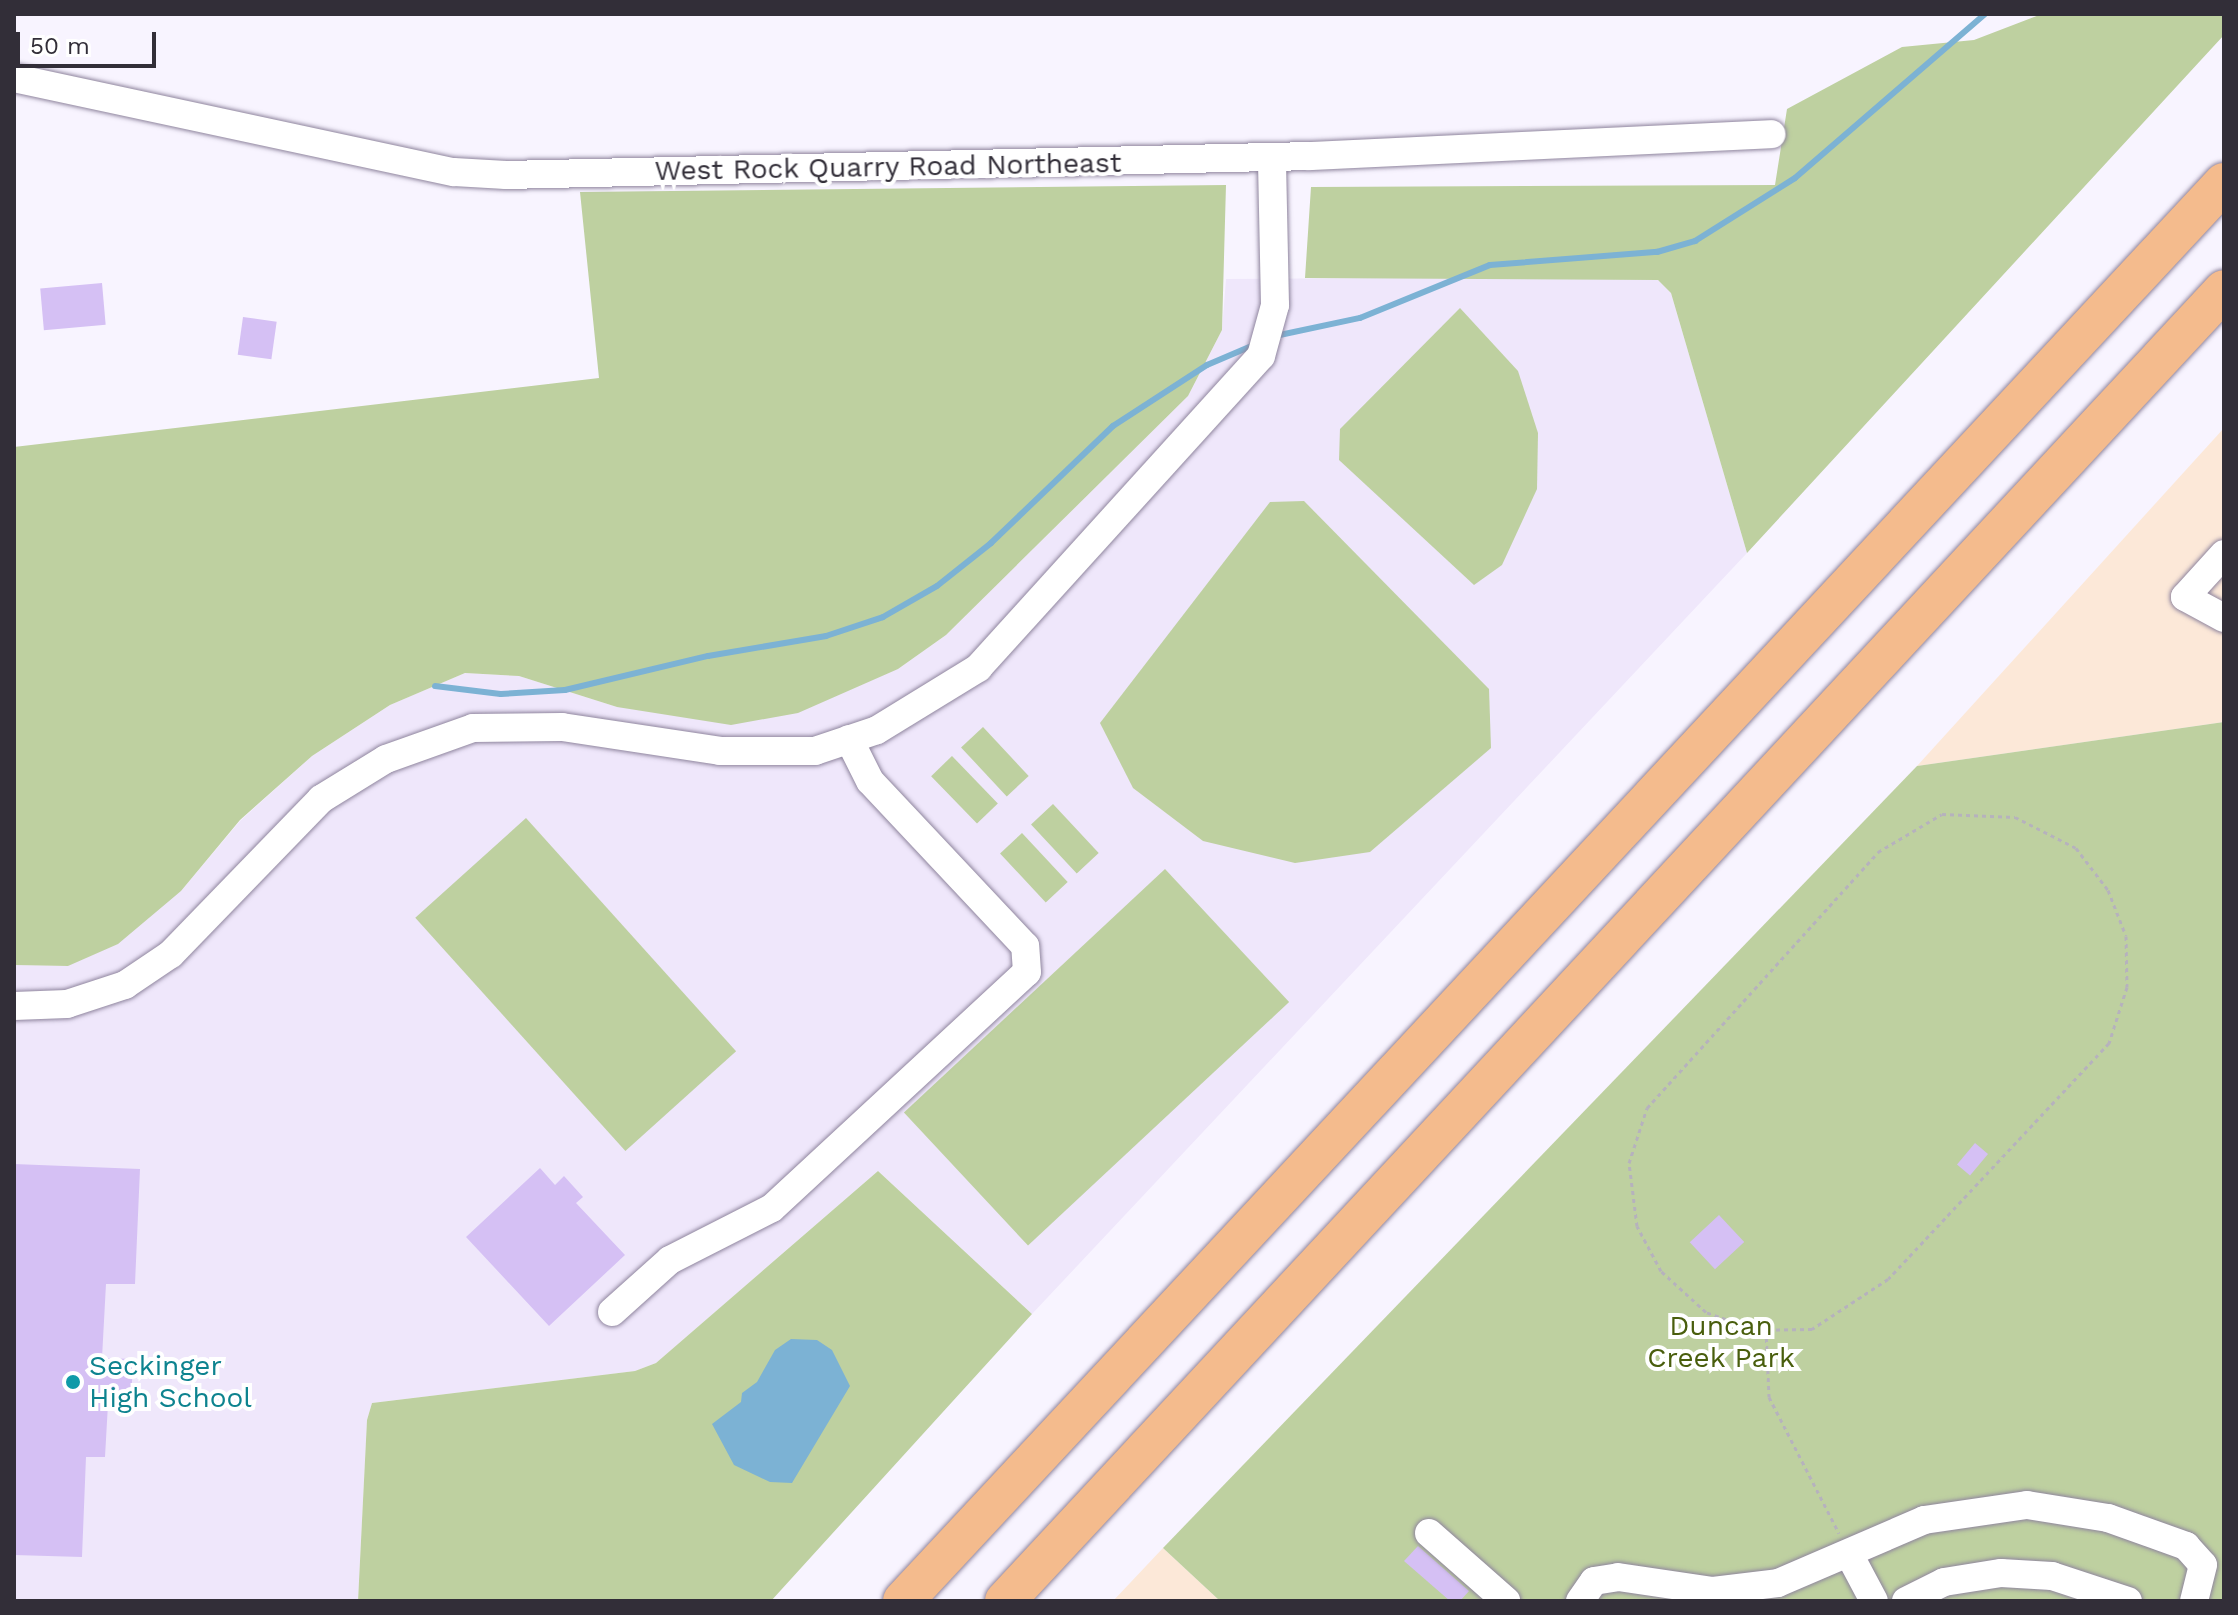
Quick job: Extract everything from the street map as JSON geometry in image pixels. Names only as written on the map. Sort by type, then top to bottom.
[{"type":"highway","points":[[903,1601],[2224,183]]},
{"type":"highway","points":[[1005,1601],[2224,290]]},
{"type":"street","name":"West Rock Quarry Road Northeast","points":[[14,78],[454,172],[884,169],[1272,157],[1771,134]]},
{"type":"street","points":[[14,1006],[67,1004],[125,985],[171,954],[321,799],[386,759],[473,728],[562,727],[654,745],[720,751],[815,751],[877,730],[978,668],[1261,356],[1275,305],[1272,157]]},
{"type":"street","points":[[2224,554],[2185,597],[2224,618]]},
{"type":"street","points":[[612,1312],[670,1260],[772,1208],[1027,972],[1025,946],[870,781],[849,739]]},
{"type":"street","points":[[1580,1601],[1594,1581],[1618,1577],[1713,1591],[1778,1583],[1846,1548],[1924,1520],[2027,1505],[2108,1518],[2186,1546],[2203,1565],[2194,1601]]},
{"type":"street","points":[[1429,1533],[1506,1601]]},
{"type":"street","points":[[1846,1548],[1874,1601]]},
{"type":"street","points":[[1906,1601],[1944,1582],[2001,1573],[2052,1576],[2128,1601]]},
{"type":"path","points":[[1942,814],[2015,817],[2076,848],[2108,890],[2126,936],[2127,987],[2109,1043],[1888,1279],[1812,1329],[1766,1330],[1706,1312],[1661,1271],[1637,1226],[1629,1163],[1647,1108],[1878,852],[1942,814]]},
{"type":"path","points":[[1766,1330],[1769,1397],[1846,1548]]},
{"type":"shaded area","points":[[1628,276],[1658,280],[1671,293],[1747,553],[1032,1314],[878,1171],[656,1363],[635,1371],[372,1403],[367,1420],[358,1601],[14,1601],[14,965],[68,966],[181,891],[240,821],[312,756],[390,705],[465,673],[519,676],[617,707],[898,669],[946,635],[1188,396],[1222,330],[1226,279]]},
{"type":"shaded area","points":[[2224,428],[2224,722],[1917,766]]},
{"type":"shaded area","points":[[1163,1548],[1220,1601],[1113,1601]]},
{"type":"green space","points":[[2042,14],[2224,14],[2224,35],[1747,553],[1671,293],[1658,280],[1305,278],[1311,187],[1775,185],[1787,109],[1902,47],[1974,40]]},
{"type":"green space","points":[[1226,185],[1222,330],[1188,396],[946,635],[898,669],[798,713],[731,725],[617,707],[519,676],[465,673],[390,705],[312,756],[240,820],[181,891],[118,944],[68,966],[14,965],[14,447],[599,378],[580,192]]},
{"type":"green space","points":[[1460,308],[1518,371],[1538,433],[1537,489],[1502,565],[1474,585],[1339,460],[1340,429]]},
{"type":"green space","points":[[1304,501],[1489,689],[1491,748],[1370,852],[1295,863],[1203,841],[1133,788],[1100,723],[1270,502]]},
{"type":"green space","name":"Duncan Creek Park","points":[[2224,722],[2224,1601],[1220,1601],[1163,1548],[1917,766]]},
{"type":"green space","points":[[983,727],[1029,776],[1007,796],[961,747]]},
{"type":"green space","points":[[952,756],[998,803],[977,824],[931,776]]},
{"type":"green space","points":[[1053,804],[1099,853],[1077,873],[1031,824]]},
{"type":"green space","points":[[526,818],[736,1051],[625,1151],[415,918]]},
{"type":"green space","points":[[1022,833],[1068,882],[1046,902],[1000,853]]},
{"type":"green space","points":[[1165,869],[1289,1002],[1028,1246],[904,1112]]},
{"type":"green space","points":[[878,1171],[1032,1314],[771,1601],[358,1601],[367,1420],[372,1403],[635,1371],[656,1363]]},
{"type":"water","points":[[791,1339],[817,1340],[832,1350],[850,1386],[792,1483],[770,1482],[734,1465],[712,1424],[741,1402],[742,1393],[757,1382],[775,1350]]},
{"type":"building","points":[[102,283],[106,325],[44,330],[40,288]]},
{"type":"building","points":[[243,317],[277,322],[271,359],[238,355]]},
{"type":"building","points":[[1975,1143],[1988,1154],[1970,1175],[1957,1164]]},
{"type":"building","name":"Seckinger High School","points":[[14,1164],[140,1169],[135,1284],[106,1284],[102,1358],[133,1359],[131,1405],[108,1404],[105,1457],[86,1457],[82,1557],[14,1555]]},
{"type":"building","points":[[540,1168],[555,1185],[564,1176],[583,1197],[576,1203],[625,1255],[549,1326],[466,1237]]},
{"type":"building","points":[[1719,1215],[1744,1242],[1715,1269],[1690,1242]]},
{"type":"building","points":[[1418,1546],[1469,1591],[1460,1601],[1450,1601],[1404,1561]]},
{"type":"waterway","points":[[1275,336],[1360,318],[1490,265],[1657,252],[1695,241],[1795,178],[1985,14]]},
{"type":"waterway","points":[[435,686],[501,694],[565,690],[708,656],[826,636],[883,617],[937,586],[991,543],[1113,426],[1207,365],[1254,345]]},
{"type":"place","name":"Seckinger High School","points":[[73,1382]]}]
